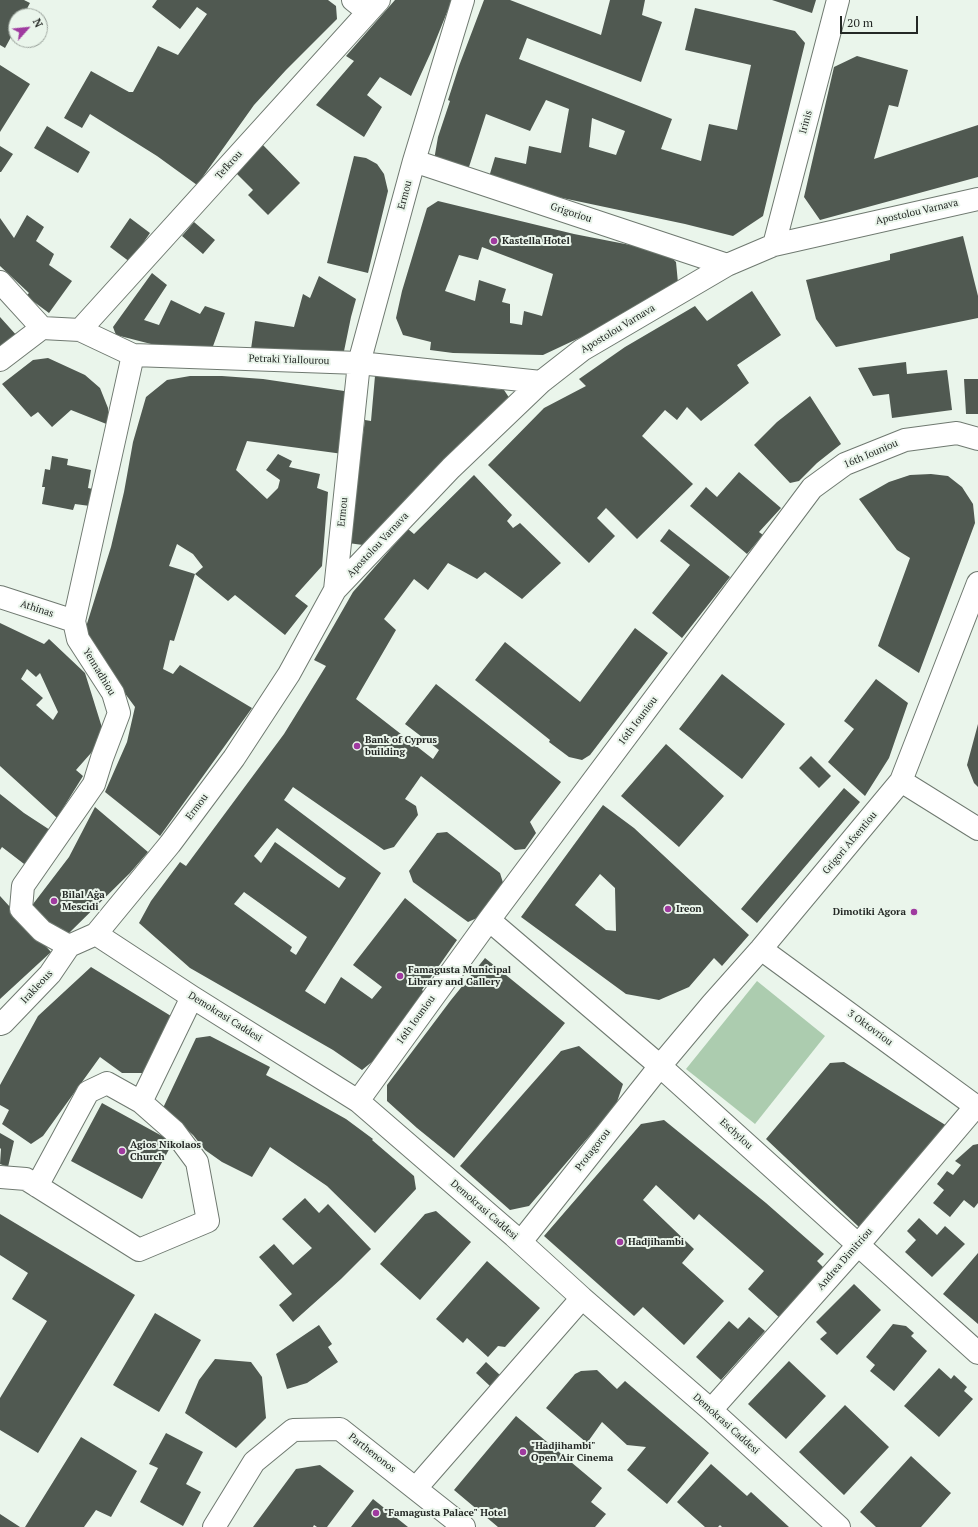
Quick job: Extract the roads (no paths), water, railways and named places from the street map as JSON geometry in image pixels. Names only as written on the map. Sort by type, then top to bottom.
[{"type":"street","name":"Ermou","points":[[69,946],[96,934],[170,844],[234,758],[288,674],[335,590],[359,363],[414,161],[463,0]]},
{"type":"street","name":"Irinis","points":[[774,245],[838,0]]},
{"type":"street","name":"Tefkrou","points":[[80,330],[367,4]]},
{"type":"street","name":"Grigoriou","points":[[414,161],[727,265]]},
{"type":"street","name":"Apostolou Varnava","points":[[335,590],[451,468],[541,382],[582,350],[727,265],[774,245],[978,199]]},
{"type":"street","points":[[0,282],[42,328],[0,360]]},
{"type":"street","name":"Petraki Yiallourou","points":[[42,328],[80,330],[133,355],[359,363],[541,382]]},
{"type":"street","name":"Yennadhiou","points":[[69,946],[42,931],[22,909],[23,886],[94,784],[119,713],[113,693],[78,638],[74,621],[133,355]]},
{"type":"street","name":"16th Iouniou","points":[[358,1101],[489,920],[812,488],[845,464],[905,440],[958,432],[978,439]]},
{"type":"street","name":"Grigori Afxentiou","points":[[660,1066],[761,949],[901,781],[978,583]]},
{"type":"street","name":"Athinas","points":[[0,597],[74,621]]},
{"type":"street","points":[[901,781],[978,829]]},
{"type":"street","name":"Eschylou","points":[[489,920],[660,1066],[978,1353]]},
{"type":"street","name":"Demokrasi Caddesi","points":[[96,934],[192,997],[358,1101],[711,1410],[839,1527]]},
{"type":"street","name":"Irakleous","points":[[1,1025],[50,974],[69,946]]},
{"type":"street","name":"3 Oktovriou","points":[[761,949],[977,1107]]},
{"type":"street","points":[[141,1102],[192,997]]},
{"type":"street","name":"Protagorou","points":[[527,1234],[660,1066]]},
{"type":"street","points":[[0,1177],[26,1179],[37,1186],[139,1250],[208,1221],[197,1162],[174,1131],[141,1102],[107,1083],[88,1092],[37,1186]]},
{"type":"street","name":"Andrea Dimitriou","points":[[711,1410],[859,1244],[977,1107]]},
{"type":"street","points":[[416,1488],[582,1298]]},
{"type":"street","name":"Parthenonos","points":[[214,1527],[254,1462],[293,1430],[340,1429],[464,1527]]},
{"type":"place","name":"Kastella Hotel","points":[[494,241]]},
{"type":"place","name":"Bank of Cyprus building","points":[[357,746]]},
{"type":"place","name":"Bilal Ağa Mescidi","points":[[54,901]]},
{"type":"place","name":"Ireon","points":[[668,909]]},
{"type":"place","name":"Dimotiki Agora","points":[[914,912]]},
{"type":"place","name":"Famagusta Municipal Library and Gallery","points":[[400,976]]},
{"type":"place","name":"Agios Nikolaos Church","points":[[122,1151]]},
{"type":"place","name":"Hadjihambi","points":[[620,1242]]},
{"type":"place","name":"\"Hadjihambi\" Open Air Cinema","points":[[523,1452]]},
{"type":"place","name":"\"Famagusta Palace\" Hotel","points":[[376,1513]]}]
